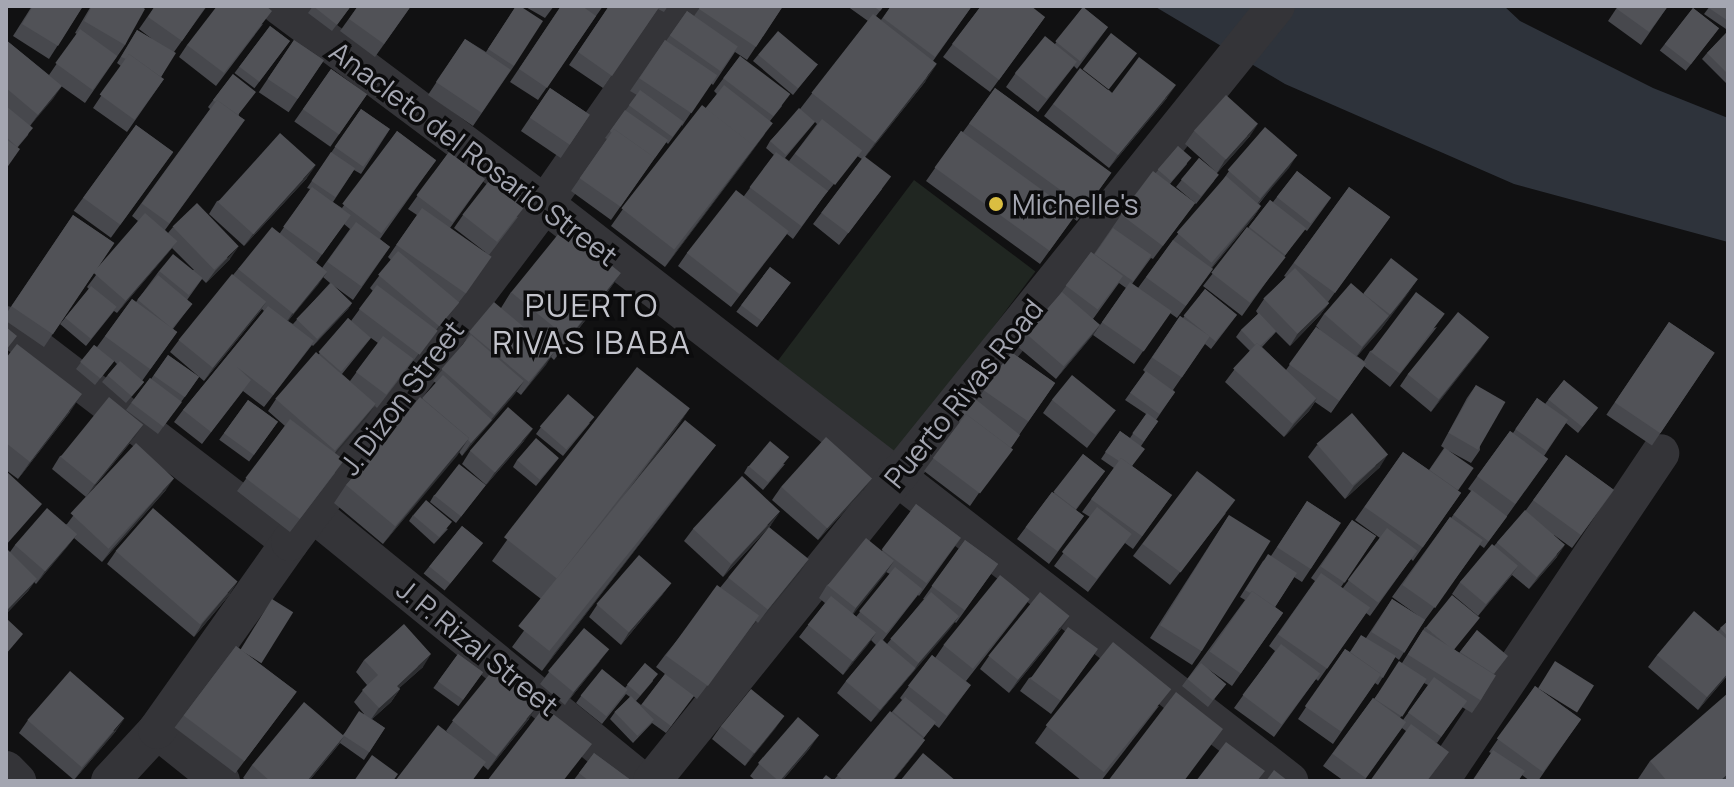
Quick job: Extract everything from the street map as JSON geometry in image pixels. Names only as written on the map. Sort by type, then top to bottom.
[{"type":"street","name":"Anacleto del Rosario Street","points":[[280,6],[545,204],[1289,781]]},
{"type":"street","name":"J. Dizon Street","points":[[110,781],[157,730],[302,528],[545,204],[683,6]]},
{"type":"street","name":"Puerto Rivas Road","points":[[652,781],[1276,6]]},
{"type":"street","name":"J. P. Rizal Street","points":[[6,325],[302,528],[641,781]]},
{"type":"street","points":[[1440,781],[1660,453]]},
{"type":"street","points":[[157,730],[221,781]]},
{"type":"street","points":[[6,770],[17,781]]},
{"type":"shaded area","points":[[1154,6],[1504,6],[1520,21],[1653,88],[1728,118],[1728,242],[1514,184],[1285,84]]},
{"type":"shaded area","points":[[914,180],[1035,271],[891,463],[770,372]]},
{"type":"building","points":[[33,6],[83,6],[58,46],[22,24]]},
{"type":"building","points":[[92,6],[141,6],[145,9],[125,45],[84,21]]},
{"type":"building","points":[[155,6],[206,6],[182,41],[148,17]]},
{"type":"building","points":[[217,6],[266,6],[272,11],[224,73],[187,45]]},
{"type":"building","points":[[313,6],[351,6],[337,25]]},
{"type":"building","points":[[358,6],[411,6],[384,44],[349,19]]},
{"type":"building","points":[[516,6],[543,21],[514,66],[488,49]]},
{"type":"building","points":[[561,6],[582,6],[596,16],[547,88],[519,69]]},
{"type":"building","points":[[609,6],[660,6],[612,76],[578,52]]},
{"type":"building","points":[[701,6],[783,6],[756,47],[699,9]]},
{"type":"building","points":[[891,6],[972,6],[935,57],[883,18]]},
{"type":"building","points":[[981,6],[1031,6],[1045,17],[999,80],[952,44]]},
{"type":"building","points":[[1618,6],[1668,6],[1649,32],[1617,9]]},
{"type":"building","points":[[1728,6],[1728,21],[1709,8]]},
{"type":"building","points":[[1083,7],[1108,27],[1080,61],[1055,41]]},
{"type":"building","points":[[1693,8],[1719,28],[1691,65],[1665,44]]},
{"type":"building","points":[[687,11],[738,47],[721,71],[670,36]]},
{"type":"building","points":[[873,14],[937,64],[875,143],[811,93]]},
{"type":"building","points":[[270,26],[290,41],[259,82],[239,67]]},
{"type":"building","points":[[80,29],[117,56],[93,90],[55,63]]},
{"type":"building","points":[[137,30],[176,53],[161,77],[129,54],[126,59],[121,57]]},
{"type":"building","points":[[778,31],[818,64],[798,88],[758,55]]},
{"type":"building","points":[[1728,31],[1728,74],[1707,53]]},
{"type":"building","points":[[1111,33],[1137,53],[1109,90],[1083,69]]},
{"type":"building","points":[[1045,36],[1077,62],[1047,99],[1015,73]]},
{"type":"building","points":[[465,39],[511,70],[482,113],[436,82]]},
{"type":"building","points":[[6,40],[62,86],[38,115],[6,88]]},
{"type":"building","points":[[294,40],[324,60],[298,99],[268,79]]},
{"type":"building","points":[[665,40],[717,75],[692,113],[639,78]]},
{"type":"building","points":[[129,54],[164,79],[134,120],[100,94]]},
{"type":"building","points":[[740,56],[790,94],[773,116],[723,78]]},
{"type":"building","points":[[1139,57],[1176,85],[1118,155],[1053,104],[1080,68],[1112,93]]},
{"type":"building","points":[[331,69],[367,94],[339,134],[303,109]]},
{"type":"building","points":[[233,74],[256,92],[238,115],[213,100]]},
{"type":"building","points":[[724,85],[773,123],[754,147],[706,109]]},
{"type":"building","points":[[550,88],[590,115],[570,145],[530,118]]},
{"type":"building","points":[[995,88],[1111,173],[1086,208],[969,124]]},
{"type":"building","points":[[640,90],[684,122],[673,137],[629,105]]},
{"type":"building","points":[[1226,95],[1258,124],[1226,159],[1194,131]]},
{"type":"building","points":[[217,100],[245,120],[169,224],[142,204]]},
{"type":"building","points":[[702,105],[755,146],[674,249],[621,208]]},
{"type":"building","points":[[6,106],[33,128],[17,147],[6,137]]},
{"type":"building","points":[[799,108],[815,122],[786,155],[770,141]]},
{"type":"building","points":[[361,109],[390,129],[363,167],[335,147]]},
{"type":"building","points":[[625,110],[668,140],[655,158],[614,129],[612,133],[610,131]]},
{"type":"building","points":[[822,119],[862,150],[835,185],[795,154]]},
{"type":"building","points":[[136,125],[173,152],[120,225],[83,198]]},
{"type":"building","points":[[1265,127],[1297,155],[1260,198],[1228,170]]},
{"type":"building","points":[[614,129],[655,158],[621,207],[580,178]]},
{"type":"building","points":[[397,131],[436,160],[381,233],[342,204]]},
{"type":"building","name":"Michelle's","points":[[961,131],[1076,214],[1049,251],[935,167]]},
{"type":"building","points":[[280,133],[316,165],[253,234],[218,202]]},
{"type":"building","points":[[6,139],[20,149],[6,169]]},
{"type":"building","points":[[1178,146],[1192,158],[1171,181],[1158,169]]},
{"type":"building","points":[[331,152],[355,168],[335,197],[311,181]]},
{"type":"building","points":[[449,152],[485,179],[452,222],[417,195]]},
{"type":"building","points":[[776,152],[828,191],[801,226],[750,187]]},
{"type":"building","points":[[864,156],[891,176],[848,233],[821,213]]},
{"type":"building","points":[[1199,158],[1219,175],[1201,196],[1181,179]]},
{"type":"building","points":[[1153,171],[1195,203],[1163,246],[1121,214]]},
{"type":"building","points":[[1297,171],[1331,197],[1311,223],[1277,197]]},
{"type":"building","points":[[1226,176],[1261,206],[1212,263],[1177,233]]},
{"type":"building","points":[[492,177],[527,204],[497,242],[462,215]]},
{"type":"building","points":[[312,187],[351,215],[322,255],[283,227]]},
{"type":"building","points":[[1349,187],[1390,217],[1335,293],[1294,263]]},
{"type":"building","points":[[736,190],[789,231],[740,294],[687,253]]},
{"type":"building","points":[[1270,200],[1306,228],[1285,255],[1249,227]]},
{"type":"building","points":[[197,203],[239,246],[214,270],[173,227]]},
{"type":"building","points":[[422,208],[492,257],[466,294],[396,245]]},
{"type":"building","points":[[145,213],[177,241],[126,301],[93,273]]},
{"type":"building","points":[[73,215],[114,243],[53,334],[11,306]]},
{"type":"building","points":[[356,222],[390,247],[361,286],[327,262]]},
{"type":"building","points":[[272,227],[327,272],[293,314],[238,269]]},
{"type":"building","points":[[564,227],[621,273],[568,338],[511,292]]},
{"type":"building","points":[[1247,227],[1286,257],[1250,303],[1211,273]]},
{"type":"building","points":[[1113,228],[1152,255],[1133,281],[1095,254]]},
{"type":"building","points":[[1173,240],[1213,269],[1186,306],[1146,277]]},
{"type":"building","points":[[398,251],[459,302],[439,326],[378,275]]},
{"type":"building","points":[[1091,252],[1123,276],[1098,310],[1066,286]]},
{"type":"building","points":[[173,254],[203,278],[189,295],[159,271]]},
{"type":"building","points":[[1391,258],[1418,279],[1390,314],[1363,293]]},
{"type":"building","points":[[770,267],[791,283],[762,321],[741,305]]},
{"type":"building","points":[[1295,268],[1329,303],[1297,334],[1263,299]]},
{"type":"building","points":[[232,274],[266,302],[213,368],[179,340]]},
{"type":"building","points":[[158,275],[192,304],[172,328],[137,300]]},
{"type":"building","points":[[1130,282],[1172,311],[1144,351],[1102,322]]},
{"type":"building","points":[[331,283],[352,303],[317,339],[296,319]]},
{"type":"building","points":[[1351,283],[1389,316],[1362,347],[1324,314]]},
{"type":"building","points":[[377,285],[438,331],[420,355],[359,309]]},
{"type":"building","points":[[91,286],[117,307],[91,339],[65,318]]},
{"type":"building","points":[[1205,289],[1237,315],[1215,341],[1184,315]]},
{"type":"building","points":[[1062,292],[1100,325],[1064,366],[1026,334]]},
{"type":"building","points":[[1416,292],[1445,314],[1400,374],[1371,352]]},
{"type":"building","points":[[132,299],[177,332],[150,369],[105,336]]},
{"type":"building","points":[[494,302],[554,352],[529,382],[469,332]]},
{"type":"building","points":[[268,306],[314,341],[273,395],[237,367],[251,380],[211,432],[183,410]]},
{"type":"building","points":[[1458,312],[1489,337],[1439,399],[1408,374]]},
{"type":"building","points":[[1259,313],[1276,331],[1260,346],[1255,345],[1241,330]]},
{"type":"building","points":[[1180,316],[1210,336],[1182,378],[1152,357]]},
{"type":"building","points":[[348,318],[371,338],[341,372],[318,352]]},
{"type":"building","points":[[1669,322],[1715,353],[1660,433],[1615,402]]},
{"type":"building","points":[[6,327],[17,336],[6,350]]},
{"type":"building","points":[[1316,327],[1366,363],[1339,401],[1289,364]]},
{"type":"building","points":[[471,335],[524,381],[494,415],[441,369]]},
{"type":"building","points":[[383,336],[413,359],[386,395],[356,372]]},
{"type":"building","points":[[1257,343],[1316,398],[1292,424],[1233,369]]},
{"type":"building","points":[[17,344],[82,394],[30,462],[6,443],[6,358]]},
{"type":"building","points":[[94,345],[114,361],[100,378],[80,362]]},
{"type":"building","points":[[316,352],[376,404],[335,451],[275,399]]},
{"type":"building","points":[[1011,352],[1055,383],[1028,421],[984,391]]},
{"type":"building","points":[[168,355],[199,377],[185,397],[154,375]]},
{"type":"building","points":[[120,361],[144,382],[132,396],[108,375]]},
{"type":"building","points":[[637,367],[690,408],[557,578],[504,537]]},
{"type":"building","points":[[1146,371],[1175,392],[1159,414],[1130,393]]},
{"type":"building","points":[[443,375],[492,420],[471,443],[422,398]]},
{"type":"building","points":[[1072,375],[1116,410],[1095,435],[1052,400]]},
{"type":"building","points":[[150,378],[182,402],[163,427],[131,403]]},
{"type":"building","points":[[1564,380],[1598,408],[1582,427],[1548,399]]},
{"type":"building","points":[[1476,385],[1505,402],[1478,450],[1448,433]]},
{"type":"building","points":[[568,394],[594,417],[566,449],[540,426]]},
{"type":"building","points":[[109,397],[143,425],[95,485],[61,457]]},
{"type":"building","points":[[420,397],[469,438],[395,526],[346,485]]},
{"type":"building","points":[[974,398],[1020,435],[1011,448],[961,413]]},
{"type":"building","points":[[1537,398],[1568,420],[1546,451],[1515,429]]},
{"type":"building","points":[[248,400],[278,422],[254,455],[224,433]]},
{"type":"building","points":[[508,407],[533,429],[495,472],[470,451]]},
{"type":"building","points":[[1147,413],[1158,421],[1144,441],[1132,433]]},
{"type":"building","points":[[1352,413],[1388,455],[1353,485],[1317,444]]},
{"type":"building","points":[[966,414],[1013,450],[980,493],[933,458]]},
{"type":"building","points":[[290,419],[344,460],[300,519],[245,478]]},
{"type":"building","points":[[685,420],[716,445],[549,651],[518,626]]},
{"type":"building","points":[[1120,431],[1145,449],[1132,466],[1105,452]]},
{"type":"building","points":[[1510,431],[1548,459],[1515,504],[1477,476]]},
{"type":"building","points":[[826,437],[872,478],[827,528],[781,487]]},
{"type":"building","points":[[536,438],[559,458],[540,480],[517,460]]},
{"type":"building","points":[[770,441],[789,457],[768,482],[749,466]]},
{"type":"building","points":[[136,443],[174,478],[109,549],[71,513]]},
{"type":"building","points":[[1445,448],[1474,468],[1458,490],[1430,470]]},
{"type":"building","points":[[1403,452],[1461,493],[1423,548],[1365,507]]},
{"type":"building","points":[[1083,454],[1105,471],[1076,509],[1053,492]]},
{"type":"building","points":[[1566,455],[1614,490],[1581,535],[1533,500]]},
{"type":"building","points":[[1121,458],[1172,495],[1142,536],[1091,499]]},
{"type":"building","points":[[459,464],[486,485],[461,516],[434,496]]},
{"type":"building","points":[[6,471],[42,504],[6,545]]},
{"type":"building","points":[[1197,471],[1235,500],[1181,573],[1142,544]]},
{"type":"building","points":[[742,476],[780,511],[731,564],[693,529]]},
{"type":"building","points":[[1472,490],[1507,516],[1488,541],[1453,515]]},
{"type":"building","points":[[1052,492],[1084,516],[1057,551],[1026,527]]},
{"type":"building","points":[[426,500],[452,522],[439,537],[413,515]]},
{"type":"building","points":[[1307,501],[1341,523],[1311,569],[1277,547]]},
{"type":"building","points":[[916,504],[961,538],[926,583],[882,550]]},
{"type":"building","points":[[1097,507],[1132,534],[1097,579],[1062,552]]},
{"type":"building","points":[[47,508],[77,534],[45,571],[15,545]]},
{"type":"building","points":[[153,508],[238,581],[200,624],[116,551]]},
{"type":"building","points":[[1525,510],[1565,545],[1537,577],[1497,542]]},
{"type":"building","points":[[1229,515],[1271,541],[1202,651],[1160,625]]},
{"type":"building","points":[[1450,517],[1483,540],[1435,608],[1402,585]]},
{"type":"building","points":[[1352,520],[1376,536],[1345,583],[1321,566]]},
{"type":"building","points":[[462,526],[483,543],[450,583],[429,566]]},
{"type":"building","points":[[769,527],[809,559],[768,610],[728,578]]},
{"type":"building","points":[[1387,528],[1417,551],[1378,603],[1348,580]]},
{"type":"building","points":[[866,538],[894,561],[856,608],[828,585]]},
{"type":"building","points":[[965,540],[998,564],[965,610],[931,586]]},
{"type":"building","points":[[1492,544],[1518,566],[1486,604],[1460,582]]},
{"type":"building","points":[[8,550],[37,579],[6,611],[6,553]]},
{"type":"building","points":[[1268,554],[1297,573],[1275,607],[1252,591],[1245,590]]},
{"type":"building","points":[[639,555],[671,583],[629,632],[596,604]]},
{"type":"building","points":[[895,567],[922,589],[886,633],[859,611]]},
{"type":"building","points":[[1321,573],[1370,607],[1327,669],[1278,634]]},
{"type":"building","points":[[1000,575],[1030,599],[973,669],[943,645]]},
{"type":"building","points":[[717,585],[759,616],[708,686],[666,655]]},
{"type":"building","points":[[1252,591],[1283,613],[1241,673],[1210,652]]},
{"type":"building","points":[[931,592],[959,616],[918,663],[890,639]]},
{"type":"building","points":[[1040,592],[1070,616],[1018,680],[988,656]]},
{"type":"building","points":[[1452,595],[1480,618],[1454,650],[1426,628]]},
{"type":"building","points":[[831,596],[876,633],[853,661],[808,625]]},
{"type":"building","points":[[272,599],[293,612],[261,663],[240,650]]},
{"type":"building","points":[[1392,599],[1425,620],[1404,653],[1371,632]]},
{"type":"building","points":[[1694,611],[1728,640],[1728,673],[1707,697],[1657,655]]},
{"type":"building","points":[[6,618],[23,634],[6,654]]},
{"type":"building","points":[[1728,621],[1728,637],[1720,628]]},
{"type":"building","points":[[404,624],[431,654],[379,708],[362,690],[378,675],[364,660]]},
{"type":"building","points":[[1068,627],[1098,649],[1060,701],[1030,679]]},
{"type":"building","points":[[584,628],[609,649],[573,692],[548,671]]},
{"type":"building","points":[[1423,630],[1496,676],[1481,700],[1408,655]]},
{"type":"building","points":[[1477,630],[1508,656],[1494,674],[1460,652]]},
{"type":"building","points":[[1361,635],[1396,656],[1383,678],[1350,652]]},
{"type":"building","points":[[881,639],[915,668],[880,710],[846,681]]},
{"type":"building","points":[[1113,642],[1171,689],[1104,772],[1046,725]]},
{"type":"building","points":[[1281,644],[1320,673],[1282,725],[1242,695]]},
{"type":"building","points":[[236,646],[297,692],[244,761],[184,715]]},
{"type":"building","points":[[1345,649],[1381,674],[1341,732],[1305,706]]},
{"type":"building","points":[[458,654],[483,672],[463,700],[438,682]]},
{"type":"building","points":[[932,655],[971,685],[947,716],[908,686]]},
{"type":"building","points":[[1399,661],[1427,679],[1402,717],[1374,699]]},
{"type":"building","points":[[1555,661],[1594,685],[1577,713],[1538,688]]},
{"type":"building","points":[[645,663],[658,674],[640,695],[627,684]]},
{"type":"building","points":[[1201,663],[1226,684],[1213,700],[1188,679]]},
{"type":"building","points":[[602,669],[628,690],[606,716],[581,695]]},
{"type":"building","points":[[493,670],[537,706],[496,756],[452,721]]},
{"type":"building","points":[[70,671],[124,718],[82,767],[27,720]]},
{"type":"building","points":[[665,674],[694,696],[671,726],[642,704]]},
{"type":"building","points":[[1434,677],[1467,701],[1441,737],[1408,713]]},
{"type":"building","points":[[1535,686],[1581,720],[1543,772],[1497,739]]},
{"type":"building","points":[[751,689],[784,716],[754,753],[721,726]]},
{"type":"building","points":[[1176,692],[1223,729],[1184,781],[1108,781]]},
{"type":"building","points":[[1728,693],[1728,774],[1720,781],[1667,781],[1650,761]]},
{"type":"building","points":[[631,696],[654,720],[637,736],[614,712]]},
{"type":"building","points":[[905,697],[936,722],[924,737],[893,712]]},
{"type":"building","points":[[1373,698],[1406,722],[1366,778],[1332,754]]},
{"type":"building","points":[[304,702],[344,736],[307,781],[270,781],[252,765]]},
{"type":"building","points":[[544,707],[592,744],[563,781],[487,781]]},
{"type":"building","points":[[359,711],[385,728],[369,752],[343,735]]},
{"type":"building","points":[[890,711],[925,740],[892,781],[844,781],[837,775]]},
{"type":"building","points":[[798,717],[819,735],[779,781],[758,763]]},
{"type":"building","points":[[1411,724],[1449,752],[1427,781],[1370,781]]},
{"type":"building","points":[[438,725],[486,762],[472,781],[395,781]]},
{"type":"building","points":[[1226,742],[1265,771],[1257,781],[1196,781]]},
{"type":"building","points":[[1493,750],[1525,771],[1518,781],[1474,779]]},
{"type":"building","points":[[594,753],[632,781],[589,781],[579,773]]},
{"type":"building","points":[[923,753],[956,781],[900,781]]},
{"type":"building","points":[[372,755],[398,774],[393,781],[354,781]]},
{"type":"building","points":[[1274,770],[1288,781],[1266,781]]},
{"type":"place","name":"Michelle's","points":[[996,204]]},
{"type":"district","name":"PUERTO RIVAS IBABA","points":[[592,324]]}]
